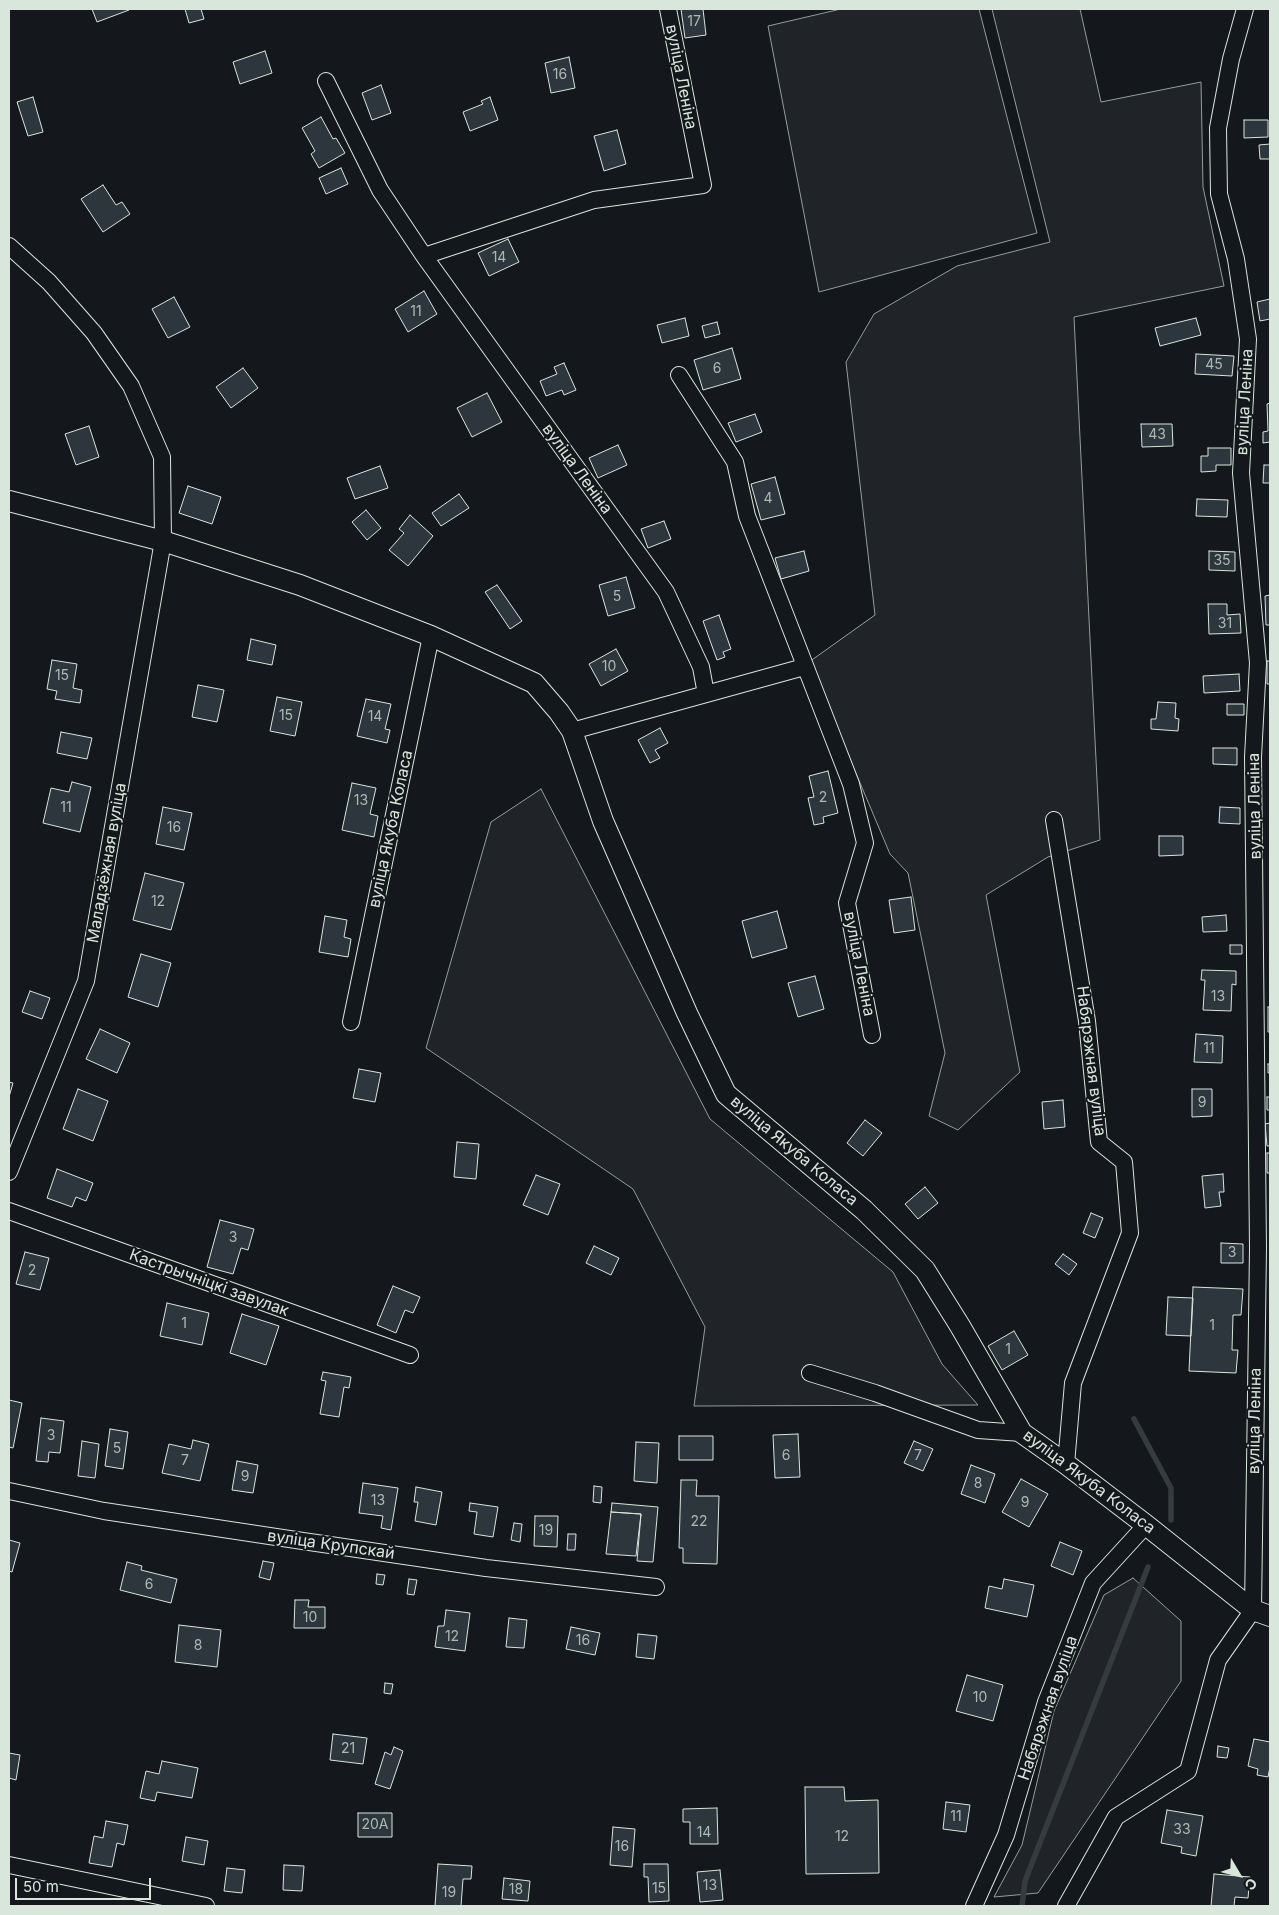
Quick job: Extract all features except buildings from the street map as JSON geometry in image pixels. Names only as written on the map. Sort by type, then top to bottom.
[{"type":"street","name":"вуліца Леніна","points":[[424,256],[594,200],[703,185],[668,9]]},
{"type":"street","name":"вуліца Леніна","points":[[1245,9],[1231,59],[1218,128],[1219,194],[1236,259],[1248,339],[1241,473],[1258,663],[1253,757],[1261,1613]]},
{"type":"street","name":"вуліца Леніна","points":[[326,81],[380,190],[424,256],[666,592],[701,667],[706,694]]},
{"type":"street","points":[[9,246],[49,282],[94,333],[131,386],[162,457],[163,541]]},
{"type":"street","name":"вуліца Леніна","points":[[679,375],[735,462],[747,516],[851,784],[865,843],[847,903],[872,1035]]},
{"type":"street","name":"вуліца Якуба Коласа","points":[[9,501],[163,541],[300,585],[431,636],[534,683],[559,712],[572,731],[604,821],[628,878],[687,1013],[726,1094],[864,1210],[925,1270],[1022,1433],[1066,1464],[1261,1613]]},
{"type":"street","name":"Маладзёжная вуліца","points":[[9,1172],[86,982],[163,541]]},
{"type":"street","name":"вуліца Якуба Коласа","points":[[351,1022],[431,636]]},
{"type":"street","points":[[572,731],[804,667]]},
{"type":"street","name":"Набярэжная вуліца","points":[[1054,820],[1087,1021],[1099,1142],[1124,1162],[1130,1233],[1073,1384],[1066,1464]]},
{"type":"street","name":"Кастрычніцкі завулак","points":[[9,1211],[410,1355]]},
{"type":"street","points":[[810,1373],[875,1393],[978,1430],[1022,1433]]},
{"type":"street","name":"вуліца Крупскай","points":[[9,1491],[104,1511],[296,1540],[486,1568],[656,1587]]},
{"type":"street","name":"Набярэжная вуліца","points":[[974,1906],[1006,1835],[1046,1702],[1093,1583],[1146,1525]]},
{"type":"street","points":[[1066,1906],[1116,1817],[1188,1771],[1218,1660],[1261,1613]]},
{"type":"street","points":[[9,1865],[206,1906]]},
{"type":"shaded area","points":[[841,9],[979,9],[1037,233],[819,292],[768,26]]},
{"type":"shaded area","points":[[992,9],[1080,9],[1101,102],[1201,82],[1203,187],[1224,286],[1074,317],[1100,840],[1048,857],[986,895],[1020,1072],[958,1130],[929,1116],[945,1053],[908,873],[890,854],[809,662],[875,615],[846,362],[874,314],[957,266],[1050,242]]},
{"type":"shaded area","points":[[541,789],[710,1119],[893,1272],[942,1364],[978,1405],[694,1406],[705,1327],[633,1189],[426,1048],[491,822]]},
{"type":"shaded area","points":[[1133,1578],[1181,1621],[1181,1681],[1038,1893],[994,1897],[1022,1845],[1054,1711],[1104,1595]]},
{"type":"waterway","points":[[1134,1419],[1171,1488],[1171,1520]]},
{"type":"waterway","points":[[1022,1906],[1025,1881],[1148,1567]]}]
